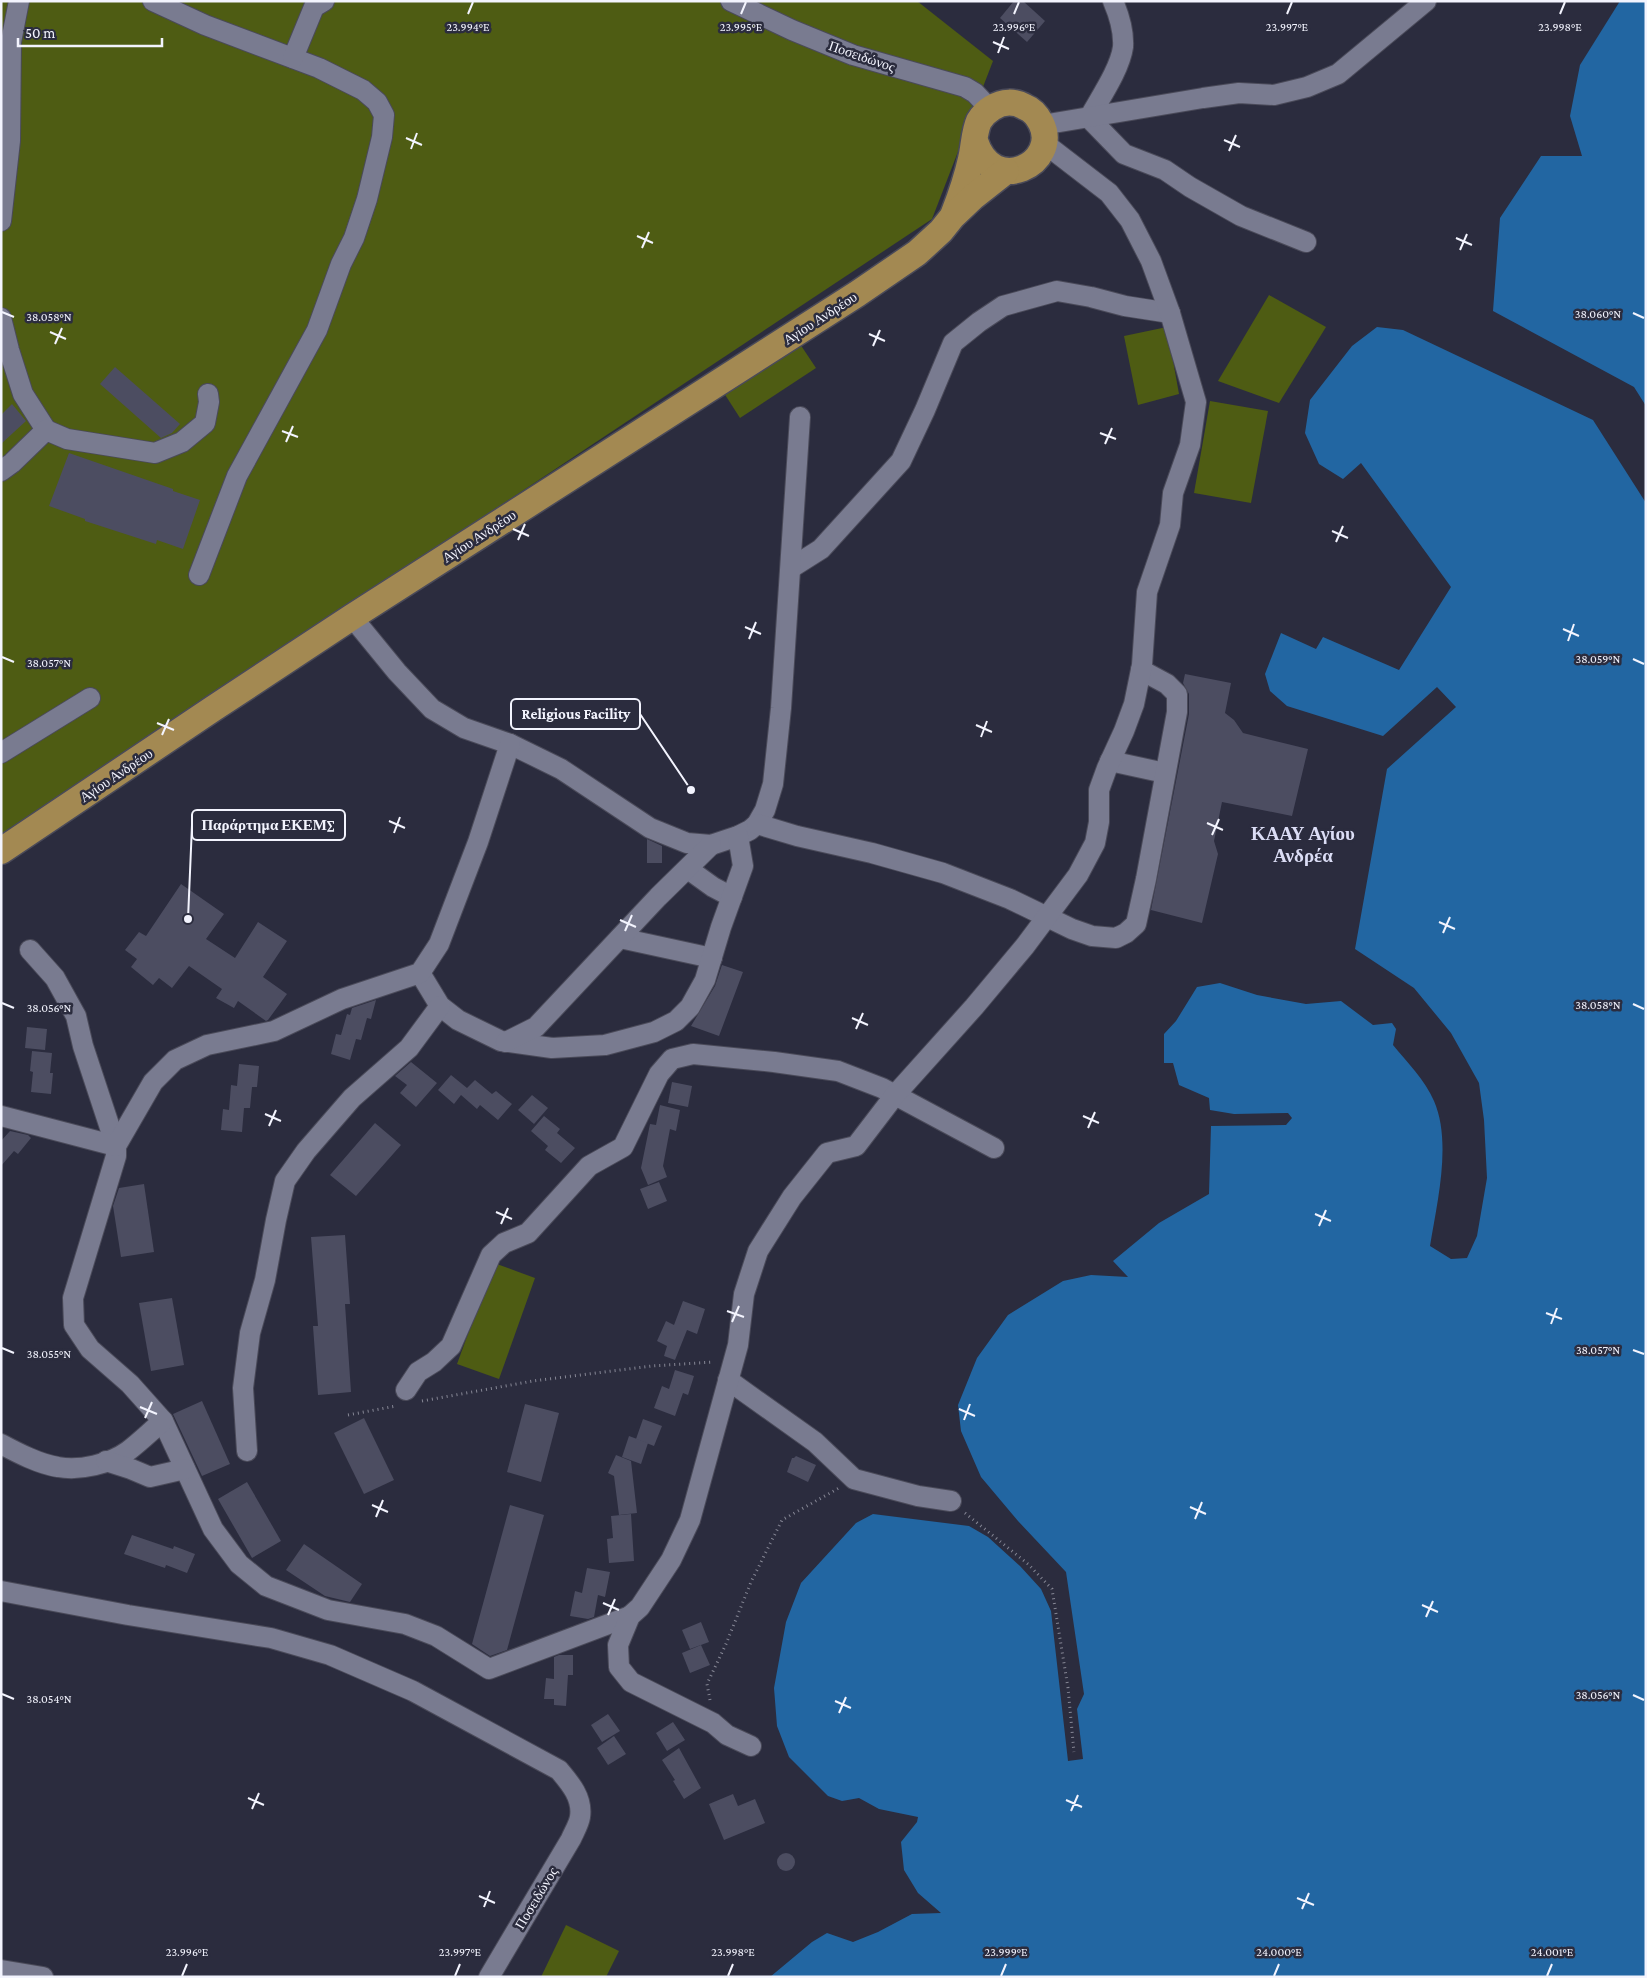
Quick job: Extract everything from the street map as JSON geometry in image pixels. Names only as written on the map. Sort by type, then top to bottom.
[{"type":"main road","points":[[990,109],[1004,103],[1023,105],[1031,110],[1043,134]]},
{"type":"main road","name":"Αγίου Ανδρέου","points":[[953,216],[968,172],[976,141],[976,130],[980,120],[990,109]]},
{"type":"main road","name":"Αγίου Ανδρέου","points":[[1,851],[352,617],[857,294],[916,253],[989,183],[1006,171],[1019,170],[1031,165],[1039,155],[1043,134]]},
{"type":"main road","points":[[976,141],[979,152],[985,161],[994,168],[1006,171]]},
{"type":"street","points":[[1,221],[10,141],[11,42],[19,1]]},
{"type":"street","points":[[152,1],[205,25],[319,68],[363,90],[377,102],[384,115],[382,137],[362,215],[354,238],[341,264],[318,330],[237,476],[200,575]]},
{"type":"street","points":[[293,58],[314,7],[324,1]]},
{"type":"street","name":"Ποσειδώνος","points":[[731,1],[792,30],[852,55],[965,87],[975,93],[990,109]]},
{"type":"street","points":[[1089,118],[1116,68],[1123,48],[1122,32],[1113,1]]},
{"type":"street","points":[[30,950],[55,978],[76,1016],[83,1046],[116,1146],[116,1156],[73,1298],[74,1325],[90,1349],[130,1384],[163,1421],[213,1529],[239,1564],[266,1586],[328,1610],[405,1624],[436,1636],[489,1670],[630,1616],[640,1607],[671,1560],[690,1520],[738,1345],[744,1294],[758,1251],[792,1197],[827,1153],[856,1146],[895,1095],[974,1007],[1025,946],[1078,876],[1095,843],[1099,822],[1100,790],[1134,704],[1141,670],[1147,592],[1170,525],[1173,493],[1190,445],[1196,402],[1170,313],[1151,261],[1130,220],[1109,193],[1043,134],[1089,118],[1203,98],[1239,94],[1274,95],[1308,88],[1338,74],[1426,1]]},
{"type":"street","points":[[1089,118],[1124,154],[1165,170],[1190,187],[1241,216],[1306,242]]},
{"type":"street","points":[[791,568],[820,549],[900,461],[925,410],[953,343],[1003,306],[1056,292],[1170,313]]},
{"type":"street","points":[[1,318],[8,350],[22,394],[46,430],[68,439],[155,453],[182,442],[205,423],[209,402],[208,394]]},
{"type":"street","points":[[352,617],[397,672],[432,709],[464,728],[510,744],[561,769],[650,828],[687,843],[711,845],[738,836],[757,824],[765,810],[773,784],[781,708],[800,417]]},
{"type":"street","points":[[1,472],[46,430]]},
{"type":"street","points":[[757,824],[943,873],[1047,916],[1072,929],[1092,936],[1116,938],[1126,933],[1136,924],[1177,712],[1177,694],[1167,684],[1141,670]]},
{"type":"street","points":[[1,753],[90,698]]},
{"type":"street","points":[[116,1146],[153,1082],[176,1060],[207,1045],[274,1030],[342,999],[420,972],[439,944],[478,842],[510,744]]},
{"type":"street","points":[[1110,761],[1165,773]]},
{"type":"street","points":[[420,972],[440,1006],[458,1020],[501,1041],[552,1048],[605,1044],[654,1032],[676,1021],[690,1007],[705,980],[743,866],[738,836]]},
{"type":"street","points":[[506,1042],[536,1027],[711,845]]},
{"type":"street","points":[[688,869],[713,888],[732,897]]},
{"type":"street","points":[[620,938],[712,958]]},
{"type":"street","points":[[247,1452],[243,1388],[250,1333],[265,1280],[276,1220],[286,1181],[306,1151],[352,1098],[409,1048],[440,1006]]},
{"type":"street","points":[[410,1399],[418,1372],[434,1362],[451,1346],[491,1255],[504,1243],[528,1233],[589,1166],[623,1147],[659,1074],[672,1059],[693,1054],[838,1071],[895,1095],[994,1148]]},
{"type":"street","points":[[1,1116],[116,1146]]},
{"type":"street","points":[[731,1371],[815,1442],[854,1478],[918,1496],[951,1501]]},
{"type":"street","points":[[1,1444],[19,1454],[58,1467],[81,1468],[106,1461],[127,1452],[163,1421]]},
{"type":"street","points":[[106,1461],[150,1477],[184,1469]]},
{"type":"street","name":"Ποσειδώνος","points":[[1,1591],[128,1615],[271,1638],[330,1655],[413,1691],[559,1770],[571,1784],[578,1798],[580,1817],[571,1839],[489,1977]]},
{"type":"street","points":[[630,1616],[618,1645],[619,1667],[631,1682],[713,1723],[727,1735],[751,1746]]},
{"type":"street","points":[[1,1970],[43,1977]]},
{"type":"path","points":[[348,1415],[410,1399],[652,1366],[731,1371]]},
{"type":"path","points":[[713,1723],[707,1684],[726,1644],[751,1582],[782,1520],[824,1498],[854,1478]]},
{"type":"path","points":[[951,1501],[1028,1564],[1052,1589],[1068,1688],[1074,1752]]},
{"type":"green space","points":[[1,1],[917,1],[993,61],[932,219],[1,837]]},
{"type":"green space","points":[[1269,295],[1326,327],[1279,403],[1218,381]]},
{"type":"green space","points":[[788,326],[816,368],[740,418],[713,376]]},
{"type":"green space","points":[[1167,327],[1179,394],[1138,405],[1124,336]]},
{"type":"green space","points":[[1210,401],[1268,411],[1251,503],[1194,493]]},
{"type":"green space","points":[[494,1263],[535,1278],[499,1379],[457,1364]]},
{"type":"green space","points":[[566,1925],[619,1951],[606,1977],[541,1977]]},
{"type":"water","points":[[1620,1],[1646,1],[1646,406],[1634,387],[1493,311],[1500,218],[1541,156],[1582,156],[1570,116],[1580,65]]},
{"type":"water","points":[[1377,327],[1403,330],[1593,420],[1646,503],[1646,1977],[770,1977],[812,1942],[827,1933],[853,1942],[878,1932],[912,1914],[941,1913],[918,1893],[904,1870],[901,1842],[917,1822],[918,1817],[879,1809],[859,1798],[842,1801],[828,1796],[789,1757],[777,1726],[774,1688],[786,1622],[801,1583],[856,1523],[873,1514],[969,1526],[988,1537],[1020,1566],[1041,1589],[1051,1611],[1068,1761],[1083,1759],[1077,1709],[1084,1694],[1066,1572],[1018,1521],[981,1477],[961,1431],[958,1405],[977,1358],[1008,1315],[1063,1281],[1091,1275],[1128,1277],[1113,1261],[1159,1223],[1209,1194],[1211,1126],[1286,1125],[1292,1118],[1288,1113],[1234,1114],[1210,1110],[1209,1098],[1179,1085],[1173,1063],[1164,1063],[1164,1034],[1176,1021],[1197,987],[1220,983],[1257,995],[1306,1004],[1341,1001],[1373,1025],[1392,1023],[1396,1029],[1393,1045],[1426,1086],[1434,1101],[1439,1117],[1442,1135],[1441,1173],[1430,1246],[1451,1259],[1467,1258],[1477,1236],[1487,1178],[1484,1120],[1479,1083],[1451,1033],[1414,988],[1355,949],[1387,769],[1456,707],[1437,687],[1383,736],[1287,706],[1270,691],[1265,674],[1281,633],[1316,649],[1323,637],[1399,670],[1451,587],[1361,463],[1343,479],[1319,464],[1305,433],[1310,400],[1352,346]]},
{"type":"building","points":[[1014,1],[1023,1],[1045,21],[1027,42],[1000,18]]},
{"type":"building","points":[[115,367],[180,424],[172,433],[161,438],[100,384]]},
{"type":"building","points":[[12,404],[26,421],[1,444],[1,415]]},
{"type":"building","points":[[69,453],[200,500],[183,549],[157,540],[156,544],[85,521],[85,519],[49,506]]},
{"type":"building","points":[[1185,674],[1231,683],[1225,713],[1234,720],[1243,733],[1308,749],[1292,816],[1222,802],[1214,841],[1218,854],[1202,923],[1151,910],[1189,714],[1189,694],[1183,683]]},
{"type":"building","points":[[647,839],[662,846],[662,863],[647,863]]},
{"type":"building","points":[[181,884],[224,914],[206,939],[235,958],[258,922],[287,941],[263,977],[287,994],[268,1020],[266,1021],[238,1001],[234,1008],[216,998],[222,989],[189,966],[172,988],[159,978],[153,985],[131,967],[137,959],[125,950],[139,932],[146,936]]},
{"type":"building","points":[[722,965],[743,972],[719,1036],[691,1026],[715,986]]},
{"type":"building","points":[[376,1000],[371,1019],[367,1018],[361,1040],[356,1039],[350,1060],[331,1054],[336,1034],[341,1035],[347,1014],[350,1015],[352,1008]]},
{"type":"building","points":[[27,1027],[47,1029],[45,1050],[25,1048]]},
{"type":"building","points":[[32,1051],[52,1053],[50,1073],[53,1073],[51,1094],[31,1092],[33,1072],[30,1071]]},
{"type":"building","points":[[411,1062],[437,1083],[416,1107],[400,1093],[407,1085],[395,1076]]},
{"type":"building","points":[[239,1064],[259,1066],[257,1087],[252,1087],[250,1108],[244,1108],[242,1132],[221,1130],[223,1109],[229,1110],[231,1085],[237,1086]]},
{"type":"building","points":[[451,1075],[467,1088],[475,1080],[492,1094],[496,1091],[512,1104],[498,1120],[480,1105],[477,1109],[461,1095],[454,1104],[438,1090]]},
{"type":"building","points":[[672,1082],[692,1086],[688,1107],[668,1103]]},
{"type":"building","points":[[532,1095],[548,1108],[534,1124],[518,1110]]},
{"type":"building","points":[[660,1105],[680,1110],[676,1131],[670,1129],[663,1166],[667,1177],[648,1185],[641,1168],[650,1124],[656,1125]]},
{"type":"building","points":[[544,1116],[560,1129],[557,1133],[575,1148],[561,1163],[545,1150],[548,1146],[531,1131]]},
{"type":"building","points":[[375,1123],[401,1145],[356,1196],[330,1175]]},
{"type":"building","points":[[10,1131],[28,1135],[31,1138],[18,1154],[14,1151],[1,1166],[1,1141]]},
{"type":"building","points":[[659,1182],[667,1201],[648,1209],[640,1189]]},
{"type":"building","points":[[144,1184],[154,1252],[121,1257],[113,1206],[119,1188]]},
{"type":"building","points":[[345,1235],[350,1304],[345,1304],[351,1392],[318,1395],[313,1326],[318,1326],[311,1237]]},
{"type":"building","points":[[172,1298],[184,1365],[151,1371],[139,1303]]},
{"type":"building","points":[[683,1301],[705,1309],[697,1334],[687,1330],[675,1360],[664,1356],[667,1346],[657,1341],[666,1321],[674,1325]]},
{"type":"building","points":[[675,1370],[694,1376],[688,1395],[683,1393],[675,1416],[654,1408],[662,1386],[669,1389]]},
{"type":"building","points":[[202,1401],[230,1464],[202,1476],[173,1414]]},
{"type":"building","points":[[525,1404],[559,1413],[541,1482],[507,1472]]},
{"type":"building","points":[[364,1418],[394,1480],[364,1494],[334,1433]]},
{"type":"building","points":[[643,1419],[662,1426],[654,1446],[636,1439]]},
{"type":"building","points":[[629,1436],[648,1443],[641,1464],[622,1457]]},
{"type":"building","points":[[616,1455],[631,1461],[637,1513],[619,1515],[614,1476],[608,1473]]},
{"type":"building","points":[[796,1456],[816,1465],[808,1482],[787,1472],[792,1458]]},
{"type":"building","points":[[247,1482],[281,1541],[252,1558],[218,1499]]},
{"type":"building","points":[[510,1505],[544,1515],[507,1650],[490,1656],[472,1644]]},
{"type":"building","points":[[631,1514],[634,1561],[609,1563],[607,1539],[613,1538],[611,1516]]},
{"type":"building","points":[[132,1535],[173,1549],[174,1546],[195,1554],[187,1573],[166,1565],[165,1568],[124,1554]]},
{"type":"building","points":[[304,1544],[362,1584],[350,1602],[325,1596],[286,1570]]},
{"type":"building","points":[[587,1568],[610,1572],[605,1597],[598,1595],[594,1617],[588,1619],[570,1616],[575,1591],[582,1593]]},
{"type":"building","points":[[701,1622],[709,1642],[690,1649],[682,1630]]},
{"type":"building","points":[[701,1645],[710,1665],[690,1673],[682,1653]]},
{"type":"building","points":[[573,1655],[573,1675],[568,1675],[566,1706],[554,1705],[554,1699],[544,1699],[546,1678],[554,1679],[554,1657]]},
{"type":"building","points":[[608,1714],[620,1731],[602,1742],[591,1725]]},
{"type":"building","points":[[673,1722],[685,1740],[667,1751],[656,1733]]},
{"type":"building","points":[[614,1736],[626,1754],[608,1765],[597,1748]]},
{"type":"building","points":[[679,1748],[701,1788],[684,1799],[662,1760]]},
{"type":"building","points":[[733,1794],[738,1806],[755,1799],[765,1823],[724,1840],[709,1804]]},
{"type":"building","points":[[786,1853],[792,1856],[795,1862],[792,1868],[786,1871],[780,1868],[777,1862],[780,1856]]},
{"type":"place","name":"Religious Facility","points":[[691,790]]},
{"type":"place","name":"Παράρτημα ΕΚΕΜΣ","points":[[188,919]]},
{"type":"district","name":"ΚΑΑΥ Αγίου Ανδρέα","points":[[1303,844]]}]
